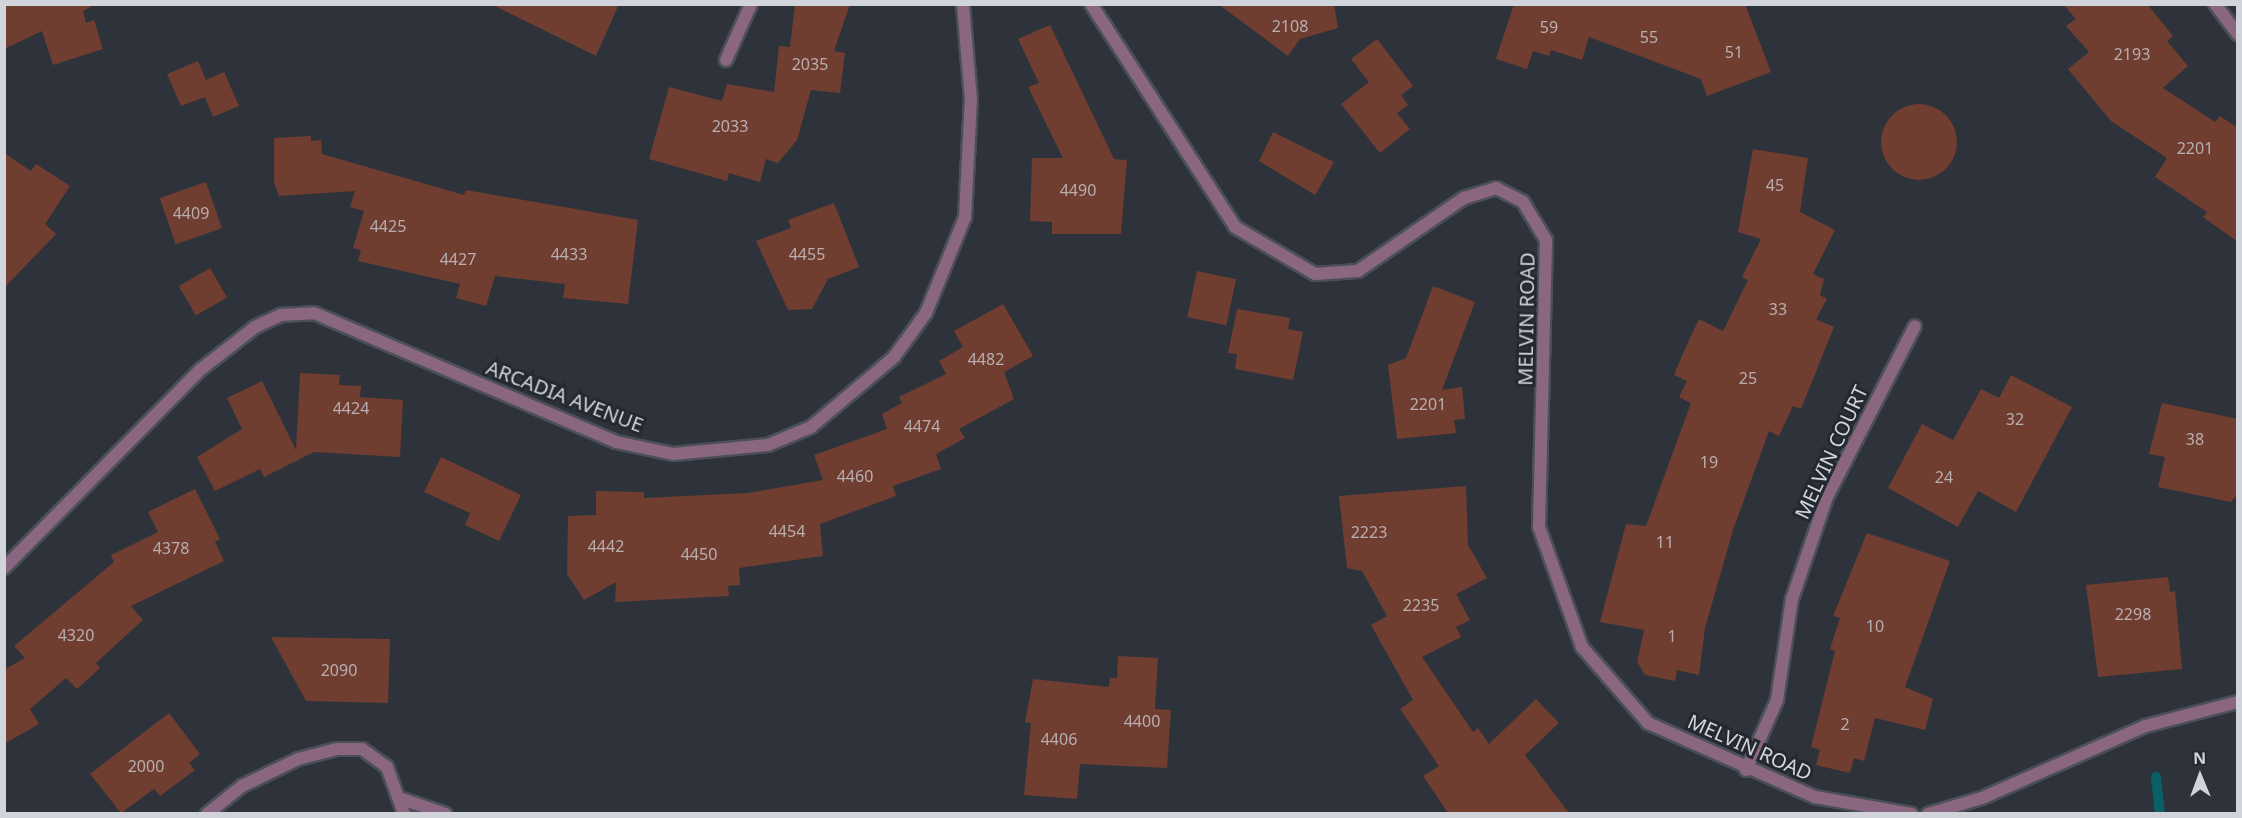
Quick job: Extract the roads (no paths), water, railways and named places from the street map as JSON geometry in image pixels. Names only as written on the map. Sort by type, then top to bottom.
[{"type":"street","points":[[726,60],[751,4]]},
{"type":"street","name":"ARCADIA AVENUE","points":[[4,568],[200,370],[255,327],[281,315],[314,313],[616,442],[673,454],[768,445],[811,427],[849,400],[894,357],[926,313],[965,217],[971,100],[963,4]]},
{"type":"street","name":"MELVIN ROAD","points":[[1092,4],[1235,227],[1315,274],[1358,271],[1464,198],[1496,188],[1523,202],[1546,240],[1539,527],[1582,647],[1648,723],[1746,770],[1815,797],[1912,813]]},
{"type":"street","points":[[2215,4],[2238,34]]},
{"type":"street","name":"MELVIN COURT","points":[[1746,770],[1777,700],[1792,599],[1827,497],[1915,326]]},
{"type":"street","points":[[1928,813],[1982,798],[2145,726],[2238,702]]},
{"type":"street","points":[[207,813],[252,782],[298,759],[337,749],[362,749],[387,768],[402,799],[404,813]]},
{"type":"street","points":[[402,799],[446,813]]},
{"type":"waterway","points":[[2156,777],[2160,814]]}]
